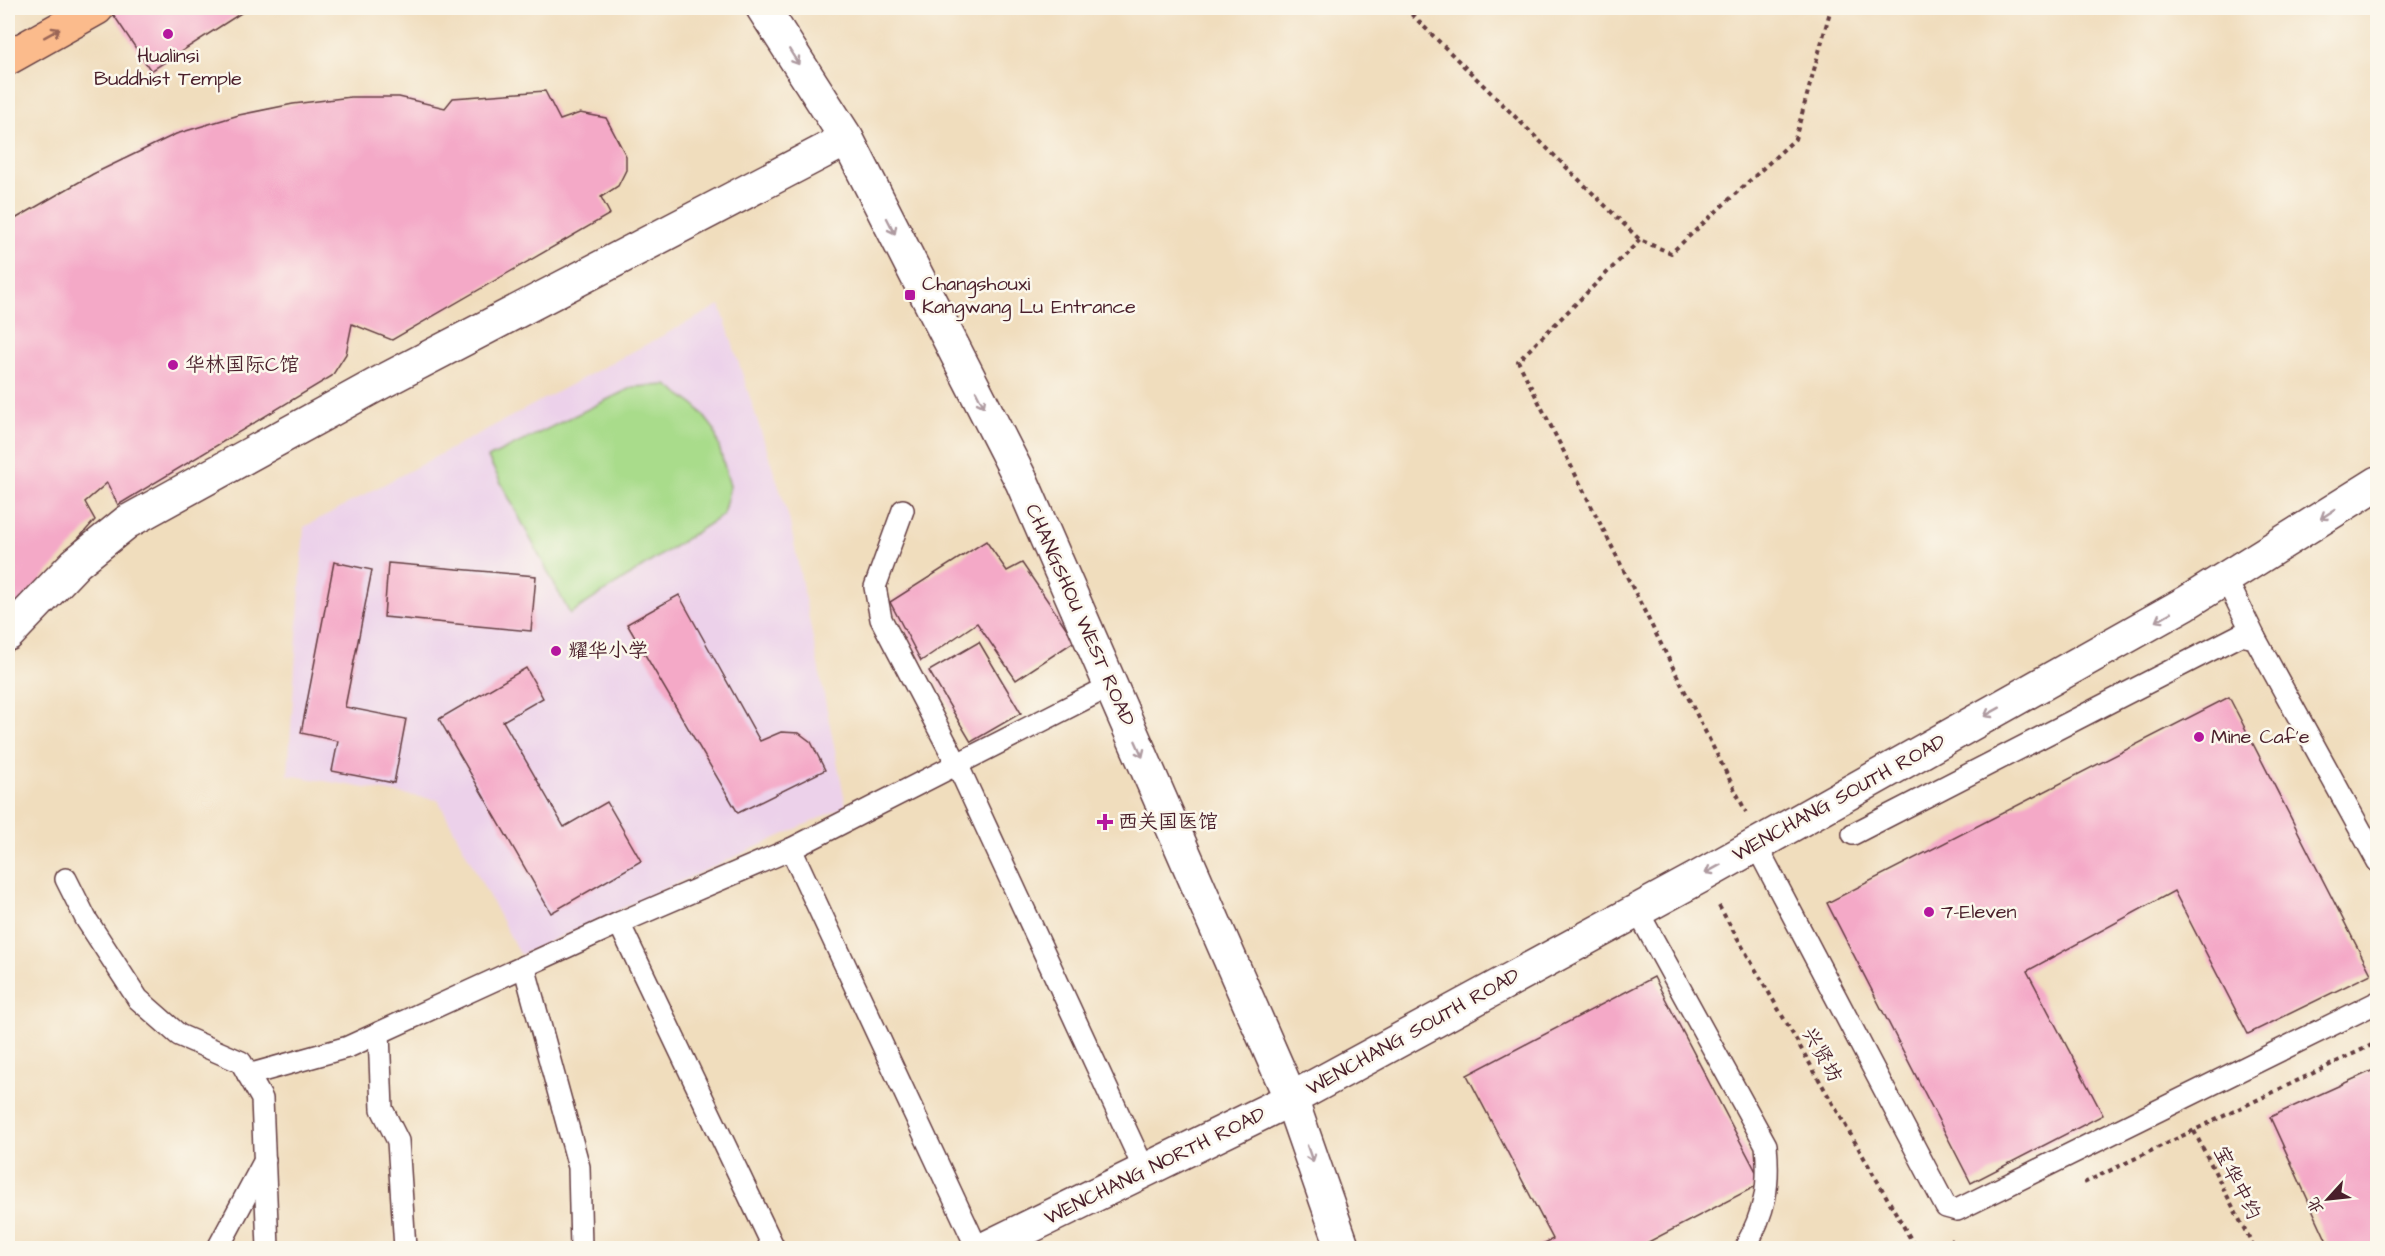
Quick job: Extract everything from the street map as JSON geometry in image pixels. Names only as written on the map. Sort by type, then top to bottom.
[{"type":"main road","points":[[8,58],[97,8]]},
{"type":"street","name":"CHANGSHOU WEST ROAD","points":[[763,8],[847,139],[1022,482],[1291,1099],[1343,1248]]},
{"type":"street","points":[[8,634],[76,563],[127,522],[376,385],[847,139]]},
{"type":"street","name":"WENCHANG SOUTH ROAD","points":[[1291,1099],[1701,876],[1860,785],[2111,647],[2226,579],[2378,483]]},
{"type":"street","name":"WENCHANG NORTH ROAD","points":[[986,1248],[1291,1099]]},
{"type":"lane","points":[[903,510],[875,587],[881,618],[957,764],[1145,1171]]},
{"type":"lane","points":[[2226,579],[2255,638],[2378,862]]},
{"type":"lane","points":[[1853,834],[2241,634],[2255,638]]},
{"type":"lane","points":[[248,1075],[348,1047],[619,923],[791,849],[1112,686]]},
{"type":"lane","points":[[1759,844],[1946,1207],[1957,1210],[2378,1002]]},
{"type":"lane","points":[[791,849],[977,1248]]},
{"type":"lane","points":[[66,879],[86,919],[138,999],[179,1035],[241,1062],[262,1099],[268,1248]]},
{"type":"lane","points":[[1637,910],[1767,1145],[1769,1175],[1765,1197],[1758,1226],[1745,1248]]},
{"type":"lane","points":[[619,923],[774,1248]]},
{"type":"lane","points":[[524,966],[579,1167],[581,1248]]},
{"type":"lane","points":[[379,1033],[382,1109],[398,1141],[405,1248]]},
{"type":"lane","points":[[218,1248],[265,1160]]},
{"type":"path","points":[[1405,8],[1640,240],[1671,253],[1795,139],[1831,8]]},
{"type":"path","points":[[1640,240],[1518,361],[1759,844]]},
{"type":"path","name":"兴贤坊","points":[[1701,876],[1916,1248]]},
{"type":"path","name":"宝华中约","points":[[2194,1131],[2254,1248]]},
{"type":"shaded area","name":"耀华小学","points":[[720,305],[789,518],[846,806],[520,955],[438,800],[288,775],[304,527]]},
{"type":"green space","points":[[667,385],[697,407],[714,429],[730,486],[723,515],[570,614],[488,458],[633,387]]},
{"type":"building","name":"Hualinsi Buddhist Temple","points":[[109,8],[249,8],[151,71]]},
{"type":"building","name":"华林国际C馆","points":[[545,91],[560,120],[580,113],[606,118],[626,156],[626,170],[618,186],[601,197],[610,214],[392,340],[352,324],[346,354],[332,376],[118,505],[107,483],[85,502],[95,520],[8,617],[8,223],[93,174],[176,134],[239,115],[293,104],[351,97],[399,97],[445,108],[453,98]]},
{"type":"building","points":[[986,541],[1007,571],[1022,563],[1075,641],[1016,680],[977,623],[921,661],[890,602]]},
{"type":"building","points":[[334,562],[372,570],[345,707],[406,719],[394,783],[332,771],[338,741],[301,733]]},
{"type":"building","points":[[388,563],[536,576],[531,631],[384,617]]},
{"type":"building","points":[[679,595],[760,741],[781,732],[799,733],[811,742],[825,770],[738,813],[627,624]]},
{"type":"building","points":[[979,642],[1021,713],[971,742],[929,671]]},
{"type":"building","points":[[526,668],[543,698],[503,721],[564,827],[607,802],[641,861],[551,913],[439,719]]},
{"type":"building","points":[[2229,697],[2371,974],[2248,1034],[2174,891],[2027,971],[2103,1115],[1971,1183],[1827,903]]},
{"type":"building","points":[[1654,977],[1762,1183],[1637,1248],[1534,1248],[1553,1239],[1467,1075]]},
{"type":"building","points":[[2378,1068],[2378,1248],[2330,1248],[2270,1117]]},
{"type":"place","name":"Hualinsi Buddhist Temple","points":[[168,34]]},
{"type":"place","name":"Changshouxi Kangwang Lu Entrance","points":[[910,295]]},
{"type":"place","name":"华林国际C馆","points":[[173,365]]},
{"type":"place","name":"耀华小学","points":[[556,651]]},
{"type":"place","name":"Mine Caf'e","points":[[2199,737]]},
{"type":"place","name":"西关国医馆","points":[[1105,822]]},
{"type":"place","name":"7-Eleven","points":[[1929,912]]}]
